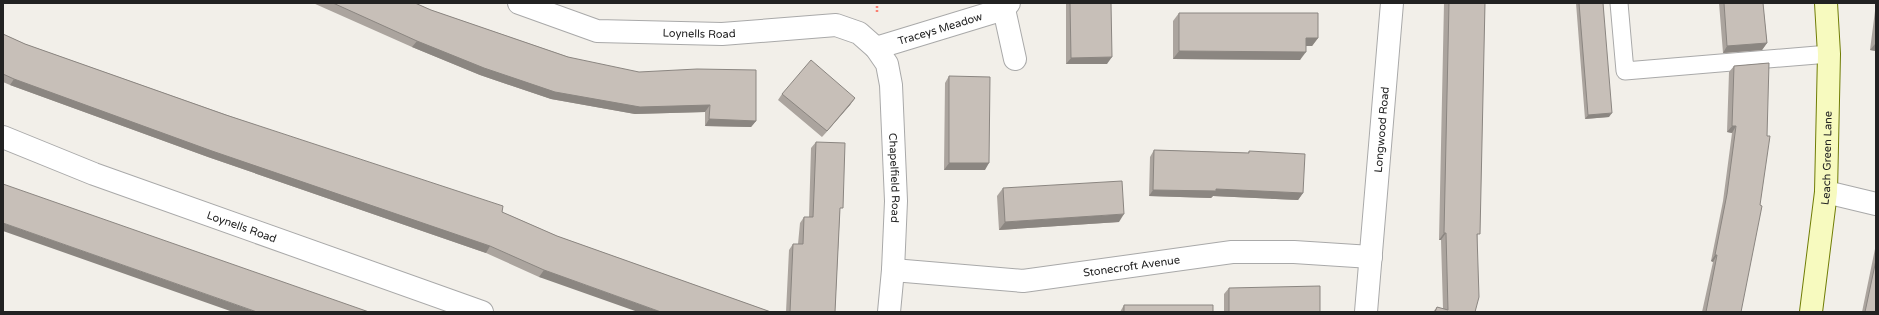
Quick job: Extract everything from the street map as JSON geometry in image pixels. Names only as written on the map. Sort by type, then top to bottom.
[{"type":"street","name":"Loynells Road","points":[[519,3],[597,31],[722,34],[836,25],[859,33],[876,48]]},
{"type":"street","name":"Longwood Road","points":[[1366,312],[1392,3]]},
{"type":"street","name":"Leach Green Lane","points":[[1810,312],[1826,192],[1830,54],[1826,3]]},
{"type":"street","name":"Traceys Meadow","points":[[876,48],[1006,6],[1015,59]]},
{"type":"street","name":"Chapelfield Road","points":[[876,48],[887,64],[891,85],[896,200],[893,270],[889,312]]},
{"type":"street","name":"Loynells Road","points":[[3,137],[94,174],[482,312]]},
{"type":"street","points":[[1826,192],[1876,204]]},
{"type":"street","name":"Stonecroft Avenue","points":[[893,270],[1023,281],[1232,252],[1294,252],[1371,257]]},
{"type":"lane","points":[[1619,3],[1625,71],[1830,54]]},
{"type":"building","points":[[333,3],[415,3],[431,10],[568,57],[639,72],[697,69],[756,70],[756,121],[709,119],[710,105],[640,107],[555,92],[484,68],[417,41]]},
{"type":"building","points":[[1070,3],[1111,3],[1112,57],[1071,58]]},
{"type":"building","points":[[1449,3],[1485,3],[1480,234],[1477,234],[1479,297],[1475,312],[1435,312],[1437,307],[1448,310],[1446,233],[1444,233]]},
{"type":"building","points":[[1579,3],[1603,3],[1612,113],[1588,115]]},
{"type":"building","points":[[1724,3],[1763,3],[1767,43],[1727,46]]},
{"type":"building","points":[[1179,13],[1318,13],[1318,38],[1306,38],[1306,52],[1179,51]]},
{"type":"building","points":[[3,34],[25,44],[226,115],[503,206],[502,212],[557,236],[771,312],[661,312],[544,270],[490,246],[212,151],[3,74]]},
{"type":"building","points":[[811,60],[855,98],[827,131],[782,94]]},
{"type":"building","points":[[1769,63],[1767,136],[1770,136],[1760,205],[1762,206],[1741,312],[1706,312],[1727,194],[1736,126],[1732,126],[1734,66]]},
{"type":"building","points":[[949,76],[990,77],[989,163],[949,163]]},
{"type":"building","points":[[816,142],[845,143],[843,208],[840,208],[835,312],[790,312],[793,244],[803,244],[804,217],[813,217]]},
{"type":"building","points":[[1154,150],[1249,153],[1249,151],[1305,154],[1303,193],[1216,189],[1216,191],[1153,190]]},
{"type":"building","points":[[1122,181],[1124,214],[1005,222],[1003,188]]},
{"type":"building","points":[[3,184],[369,312],[257,312],[3,223]]},
{"type":"building","points":[[1876,260],[1876,312],[1865,312]]},
{"type":"building","points":[[1320,286],[1320,312],[1229,312],[1229,288]]},
{"type":"building","points":[[1124,305],[1213,305],[1213,312],[1124,312]]}]
